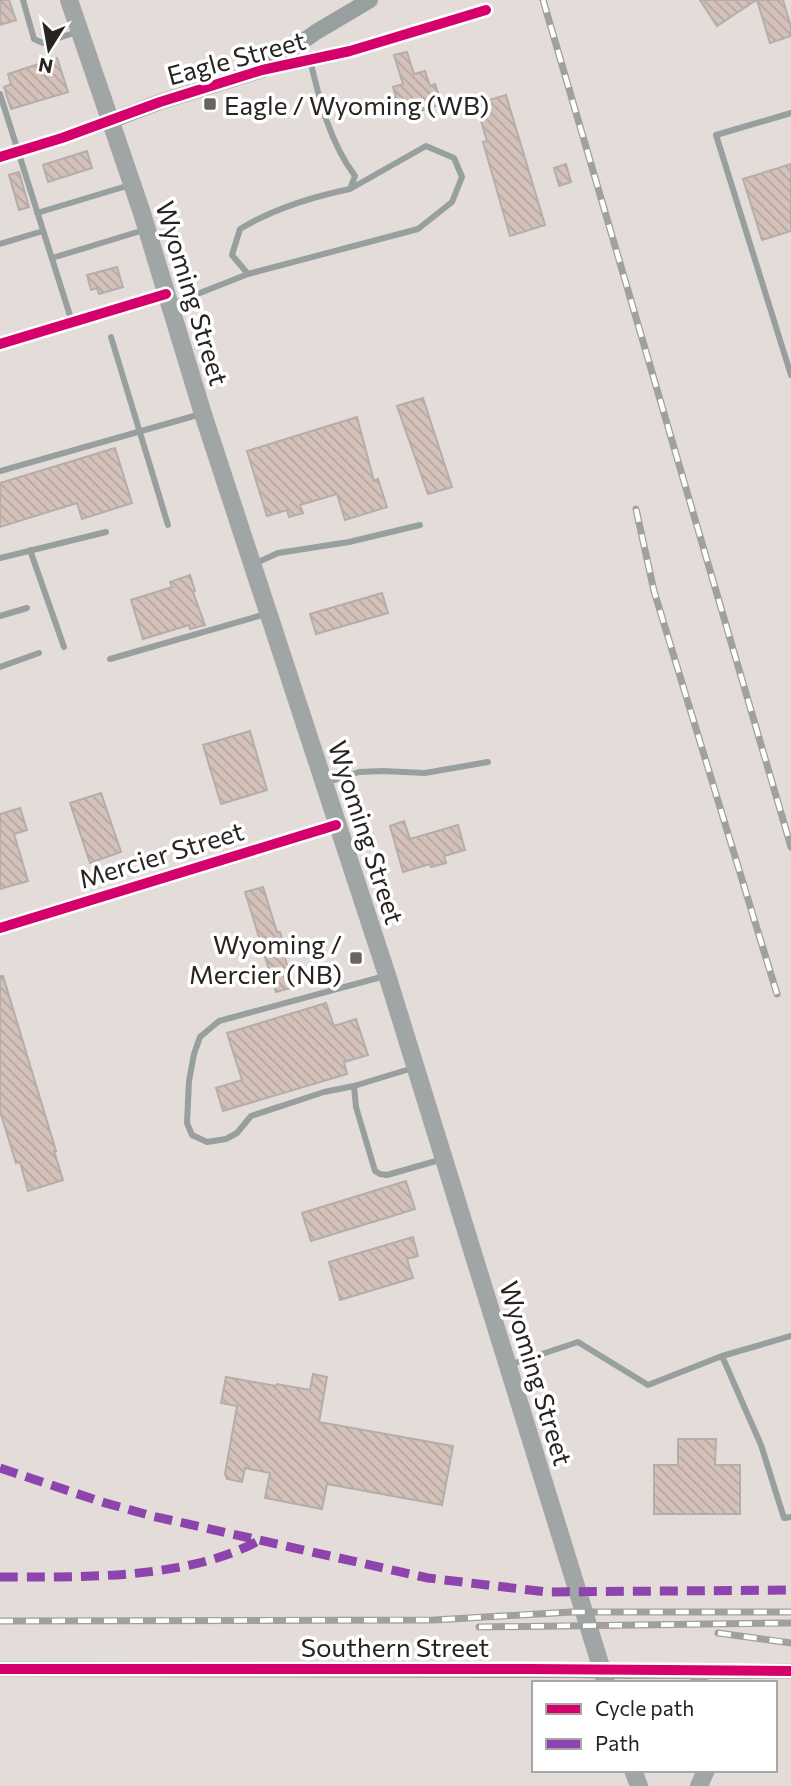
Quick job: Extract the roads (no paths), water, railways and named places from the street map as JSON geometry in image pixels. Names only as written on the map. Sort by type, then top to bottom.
[{"type":"main road","name":"Wyoming Street","points":[[72,1],[79,32],[132,184],[203,414],[387,975],[605,1681]]},
{"type":"street","points":[[261,70],[316,32],[370,0]]},
{"type":"street","name":"Eagle Street","points":[[0,157],[261,70],[350,51],[486,10]]},
{"type":"street","points":[[0,344],[168,300]]},
{"type":"street","name":"Mercier Street","points":[[0,928],[336,825]]},
{"type":"street","name":"Southern Street","points":[[0,1669],[572,1670],[699,1677],[791,1671]]},
{"type":"lane","points":[[23,0],[34,39],[43,43],[79,32]]},
{"type":"lane","points":[[310,60],[323,115],[340,156],[355,176],[351,189]]},
{"type":"lane","points":[[0,94],[72,323]]},
{"type":"lane","points":[[791,113],[716,135],[791,375]]},
{"type":"lane","points":[[168,300],[248,274],[418,229],[452,202],[462,177],[454,158],[426,146],[351,189],[318,196],[267,213],[240,229],[232,254],[248,274]]},
{"type":"lane","points":[[37,213],[132,184]]},
{"type":"lane","points":[[51,258],[146,230]]},
{"type":"lane","points":[[0,244],[43,231]]},
{"type":"lane","points":[[111,337],[168,525]]},
{"type":"lane","points":[[0,471],[203,414]]},
{"type":"lane","points":[[252,564],[278,554],[349,542],[420,525]]},
{"type":"lane","points":[[0,558],[106,532]]},
{"type":"lane","points":[[30,550],[64,647]]},
{"type":"lane","points":[[0,616],[27,608]]},
{"type":"lane","points":[[110,659],[268,613]]},
{"type":"lane","points":[[0,667],[38,653]]},
{"type":"lane","points":[[323,784],[359,772],[425,773],[488,762]]},
{"type":"lane","points":[[387,975],[219,1021],[200,1037],[194,1054],[189,1081],[187,1123],[192,1135],[207,1142],[226,1139],[237,1133],[251,1116],[415,1067]]},
{"type":"lane","points":[[354,1086],[356,1107],[375,1171],[387,1175],[444,1158]]},
{"type":"lane","points":[[508,1366],[578,1342],[648,1385],[722,1356],[791,1336]]},
{"type":"lane","points":[[722,1356],[761,1445],[784,1518],[791,1517]]},
{"type":"railway","points":[[543,0],[791,847]]},
{"type":"railway","points":[[636,509],[654,591],[777,994]]},
{"type":"railway","points":[[0,1621],[434,1620],[572,1612],[791,1612]]},
{"type":"railway","points":[[479,1627],[791,1623]]},
{"type":"railway","points":[[718,1633],[791,1643]]},
{"type":"place","name":"Eagle / Wyoming (WB)","points":[[210,104]]},
{"type":"place","name":"Wyoming / Mercier (NB)","points":[[356,958]]}]
